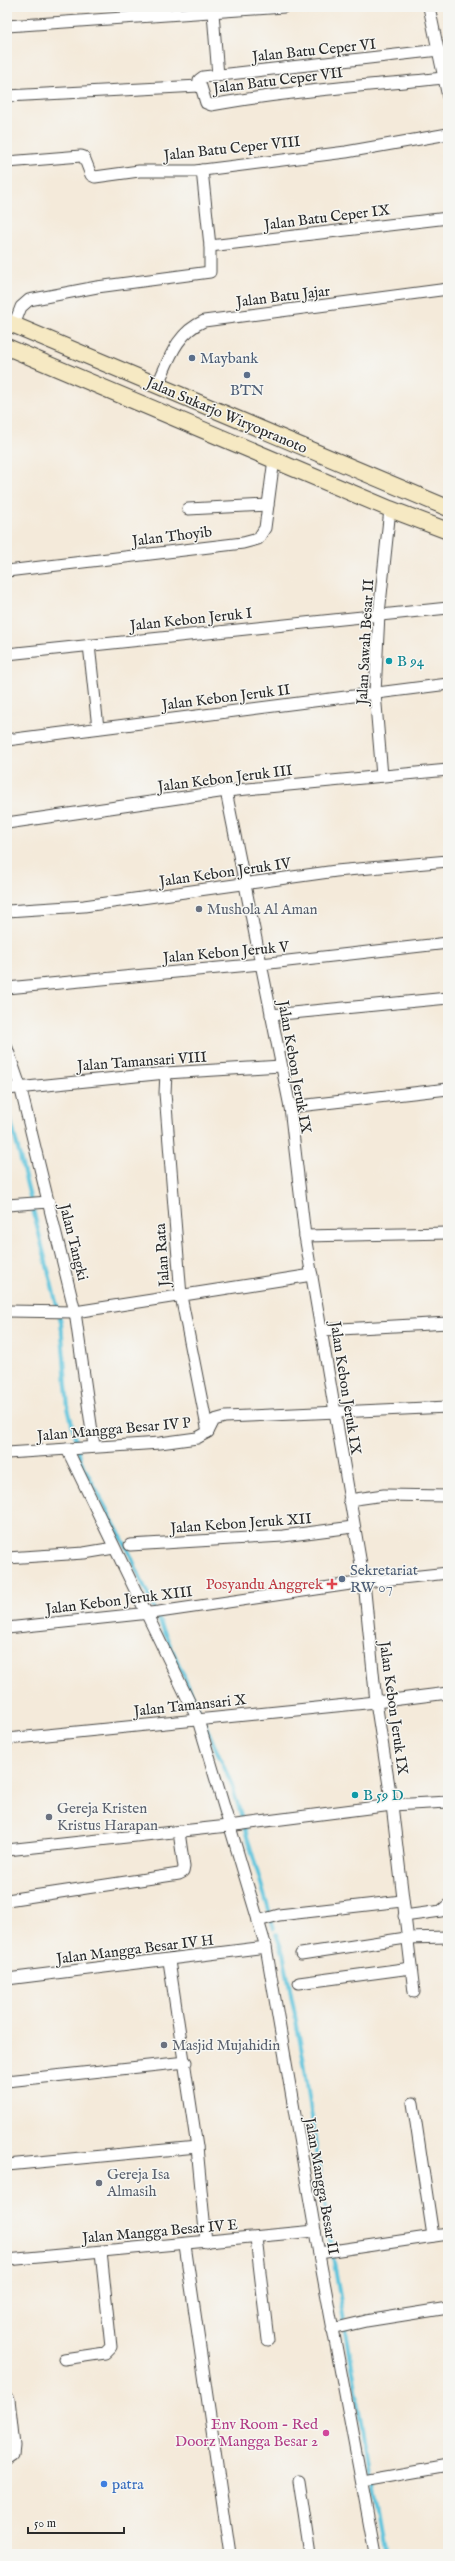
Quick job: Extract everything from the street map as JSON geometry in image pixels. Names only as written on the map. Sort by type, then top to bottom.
[{"type":"main road","name":"Jalan Sukarjo Wiryopranoto","points":[[10,323],[448,508]]},
{"type":"main road","name":"Jalan Sukarjo Wiryopranoto","points":[[7,347],[390,509],[448,531]]},
{"type":"main road","points":[[259,453],[267,447],[268,432]]},
{"type":"main road","points":[[281,462],[290,446],[296,444]]},
{"type":"street","points":[[7,26],[284,7]]},
{"type":"street","points":[[429,7],[448,97]]},
{"type":"street","points":[[213,13],[218,76]]},
{"type":"street","name":"Jalan Batu Ceper VI","points":[[199,86],[200,78],[439,50]]},
{"type":"street","name":"Jalan Batu Ceper VII","points":[[7,96],[199,86],[206,103],[211,104],[337,87],[390,84],[444,78]]},
{"type":"street","name":"Jalan Batu Ceper VIII","points":[[7,162],[81,156],[84,157],[91,175],[95,177],[139,172],[202,170],[346,152],[448,134]]},
{"type":"street","points":[[10,323],[21,307],[29,300],[97,287],[208,273],[211,269],[210,246],[202,170]]},
{"type":"street","name":"Jalan Batu Ceper IX","points":[[210,246],[448,218]]},
{"type":"street","name":"Jalan Batu Jajar","points":[[157,386],[177,340],[191,326],[204,321],[448,289]]},
{"type":"street","name":"Jalan Thoyib","points":[[7,571],[243,543],[258,539],[266,528],[268,505],[281,462]]},
{"type":"street","points":[[188,508],[268,505]]},
{"type":"street","name":"Jalan Sawah Besar II","points":[[382,776],[375,693],[379,614],[390,509]]},
{"type":"street","points":[[379,614],[448,608]]},
{"type":"street","name":"Jalan Kebon Jeruk I","points":[[7,654],[379,614]]},
{"type":"street","points":[[89,645],[98,728]]},
{"type":"street","name":"Jalan Kebon Jeruk II","points":[[7,740],[448,684]]},
{"type":"street","name":"Jalan Kebon Jeruk III","points":[[7,822],[226,791],[448,770]]},
{"type":"street","name":"Jalan Kebon Jeruk IX","points":[[226,791],[290,1107],[305,1236],[323,1330],[353,1527],[364,1582],[376,1702],[392,1805],[406,1938],[414,1992]]},
{"type":"street","name":"Jalan Kebon Jeruk IV","points":[[7,911],[84,906],[244,885],[336,871],[448,861]]},
{"type":"street","name":"Jalan Kebon Jeruk V","points":[[7,988],[262,964],[448,943]]},
{"type":"street","points":[[271,1015],[448,998]]},
{"type":"street","name":"Jalan Tangki","points":[[7,1048],[12,1088],[75,1312],[91,1446]]},
{"type":"street","name":"Jalan Tamansari VIII","points":[[12,1088],[166,1073],[281,1066]]},
{"type":"street","name":"Jalan Rata","points":[[166,1073],[165,1093],[181,1296],[208,1432]]},
{"type":"street","points":[[290,1107],[448,1090]]},
{"type":"street","points":[[7,1205],[44,1203]]},
{"type":"street","points":[[305,1236],[448,1233]]},
{"type":"street","points":[[7,1311],[75,1312],[312,1275]]},
{"type":"street","points":[[323,1330],[448,1323]]},
{"type":"street","name":"Jalan Mangga Besar IV P","points":[[7,1453],[91,1446],[160,1443],[197,1438],[208,1432],[214,1420],[226,1417],[335,1413],[388,1408],[448,1407]]},
{"type":"street","name":"Jalan Mangga Besar II","points":[[69,1448],[114,1548],[198,1719],[232,1825],[267,1919],[266,1948],[315,2231],[323,2252],[334,2328],[366,2481],[374,2554]]},
{"type":"street","points":[[349,1500],[384,1495],[448,1496]]},
{"type":"street","name":"Jalan Kebon Jeruk XII","points":[[130,1545],[283,1536],[353,1527]]},
{"type":"street","points":[[7,1558],[84,1553],[114,1548]]},
{"type":"street","name":"Jalan Kebon Jeruk XIII","points":[[7,1628],[146,1614],[364,1582],[448,1574]]},
{"type":"street","name":"Jalan Tamansari X","points":[[7,1739],[376,1702],[448,1693]]},
{"type":"street","points":[[7,1850],[179,1832],[256,1821],[392,1805],[448,1802]]},
{"type":"street","points":[[7,1900],[179,1874],[183,1872],[184,1867],[179,1832]]},
{"type":"street","points":[[267,1919],[402,1901]]},
{"type":"street","points":[[404,1916],[441,1911],[448,1905]]},
{"type":"street","points":[[301,1954],[406,1938],[448,1937]]},
{"type":"street","name":"Jalan Mangga Besar IV H","points":[[7,1979],[169,1961],[266,1948]]},
{"type":"street","points":[[169,1961],[186,2062],[197,2147],[206,2242]]},
{"type":"street","points":[[299,1983],[411,1968]]},
{"type":"street","points":[[7,2081],[186,2062]]},
{"type":"street","points":[[413,2103],[433,2236]]},
{"type":"street","points":[[7,2165],[197,2147]]},
{"type":"street","name":"Jalan Mangga Besar IV E","points":[[7,2260],[185,2245],[315,2231]]},
{"type":"street","points":[[323,2252],[448,2234]]},
{"type":"street","points":[[256,2238],[268,2340]]},
{"type":"street","points":[[185,2245],[230,2554]]},
{"type":"street","points":[[64,2359],[105,2354],[111,2347],[101,2252]]},
{"type":"street","points":[[334,2328],[448,2308]]},
{"type":"street","points":[[7,2459],[13,2455],[14,2446],[9,2399]]},
{"type":"street","points":[[366,2481],[448,2466]]},
{"type":"street","points":[[299,2481],[310,2554]]},
{"type":"waterway","points":[[7,1105],[61,1322],[68,1408],[81,1461],[129,1552],[232,1785],[274,1928]]},
{"type":"waterway","points":[[276,1934],[283,1953],[304,2062],[326,2217],[385,2554]]},
{"type":"place","name":"Maybank","points":[[192,358]]},
{"type":"place","name":"BTN","points":[[247,375]]},
{"type":"place","name":"B 94","points":[[389,661]]},
{"type":"place","name":"Mushola Al Aman","points":[[199,909]]},
{"type":"place","name":"Sekretariat RW 07","points":[[342,1579]]},
{"type":"place","name":"Posyandu Anggrek","points":[[332,1584]]},
{"type":"place","name":"B 59 D","points":[[355,1795]]},
{"type":"place","name":"Gereja Kristen Kristus Harapan","points":[[49,1817]]},
{"type":"place","name":"Masjid Mujahidin","points":[[164,2045]]},
{"type":"place","name":"Gereja Isa Almasih","points":[[99,2183]]},
{"type":"place","name":"Env Room - Red Doorz Mangga Besar 2","points":[[326,2433]]},
{"type":"place","name":"patra","points":[[104,2484]]}]
